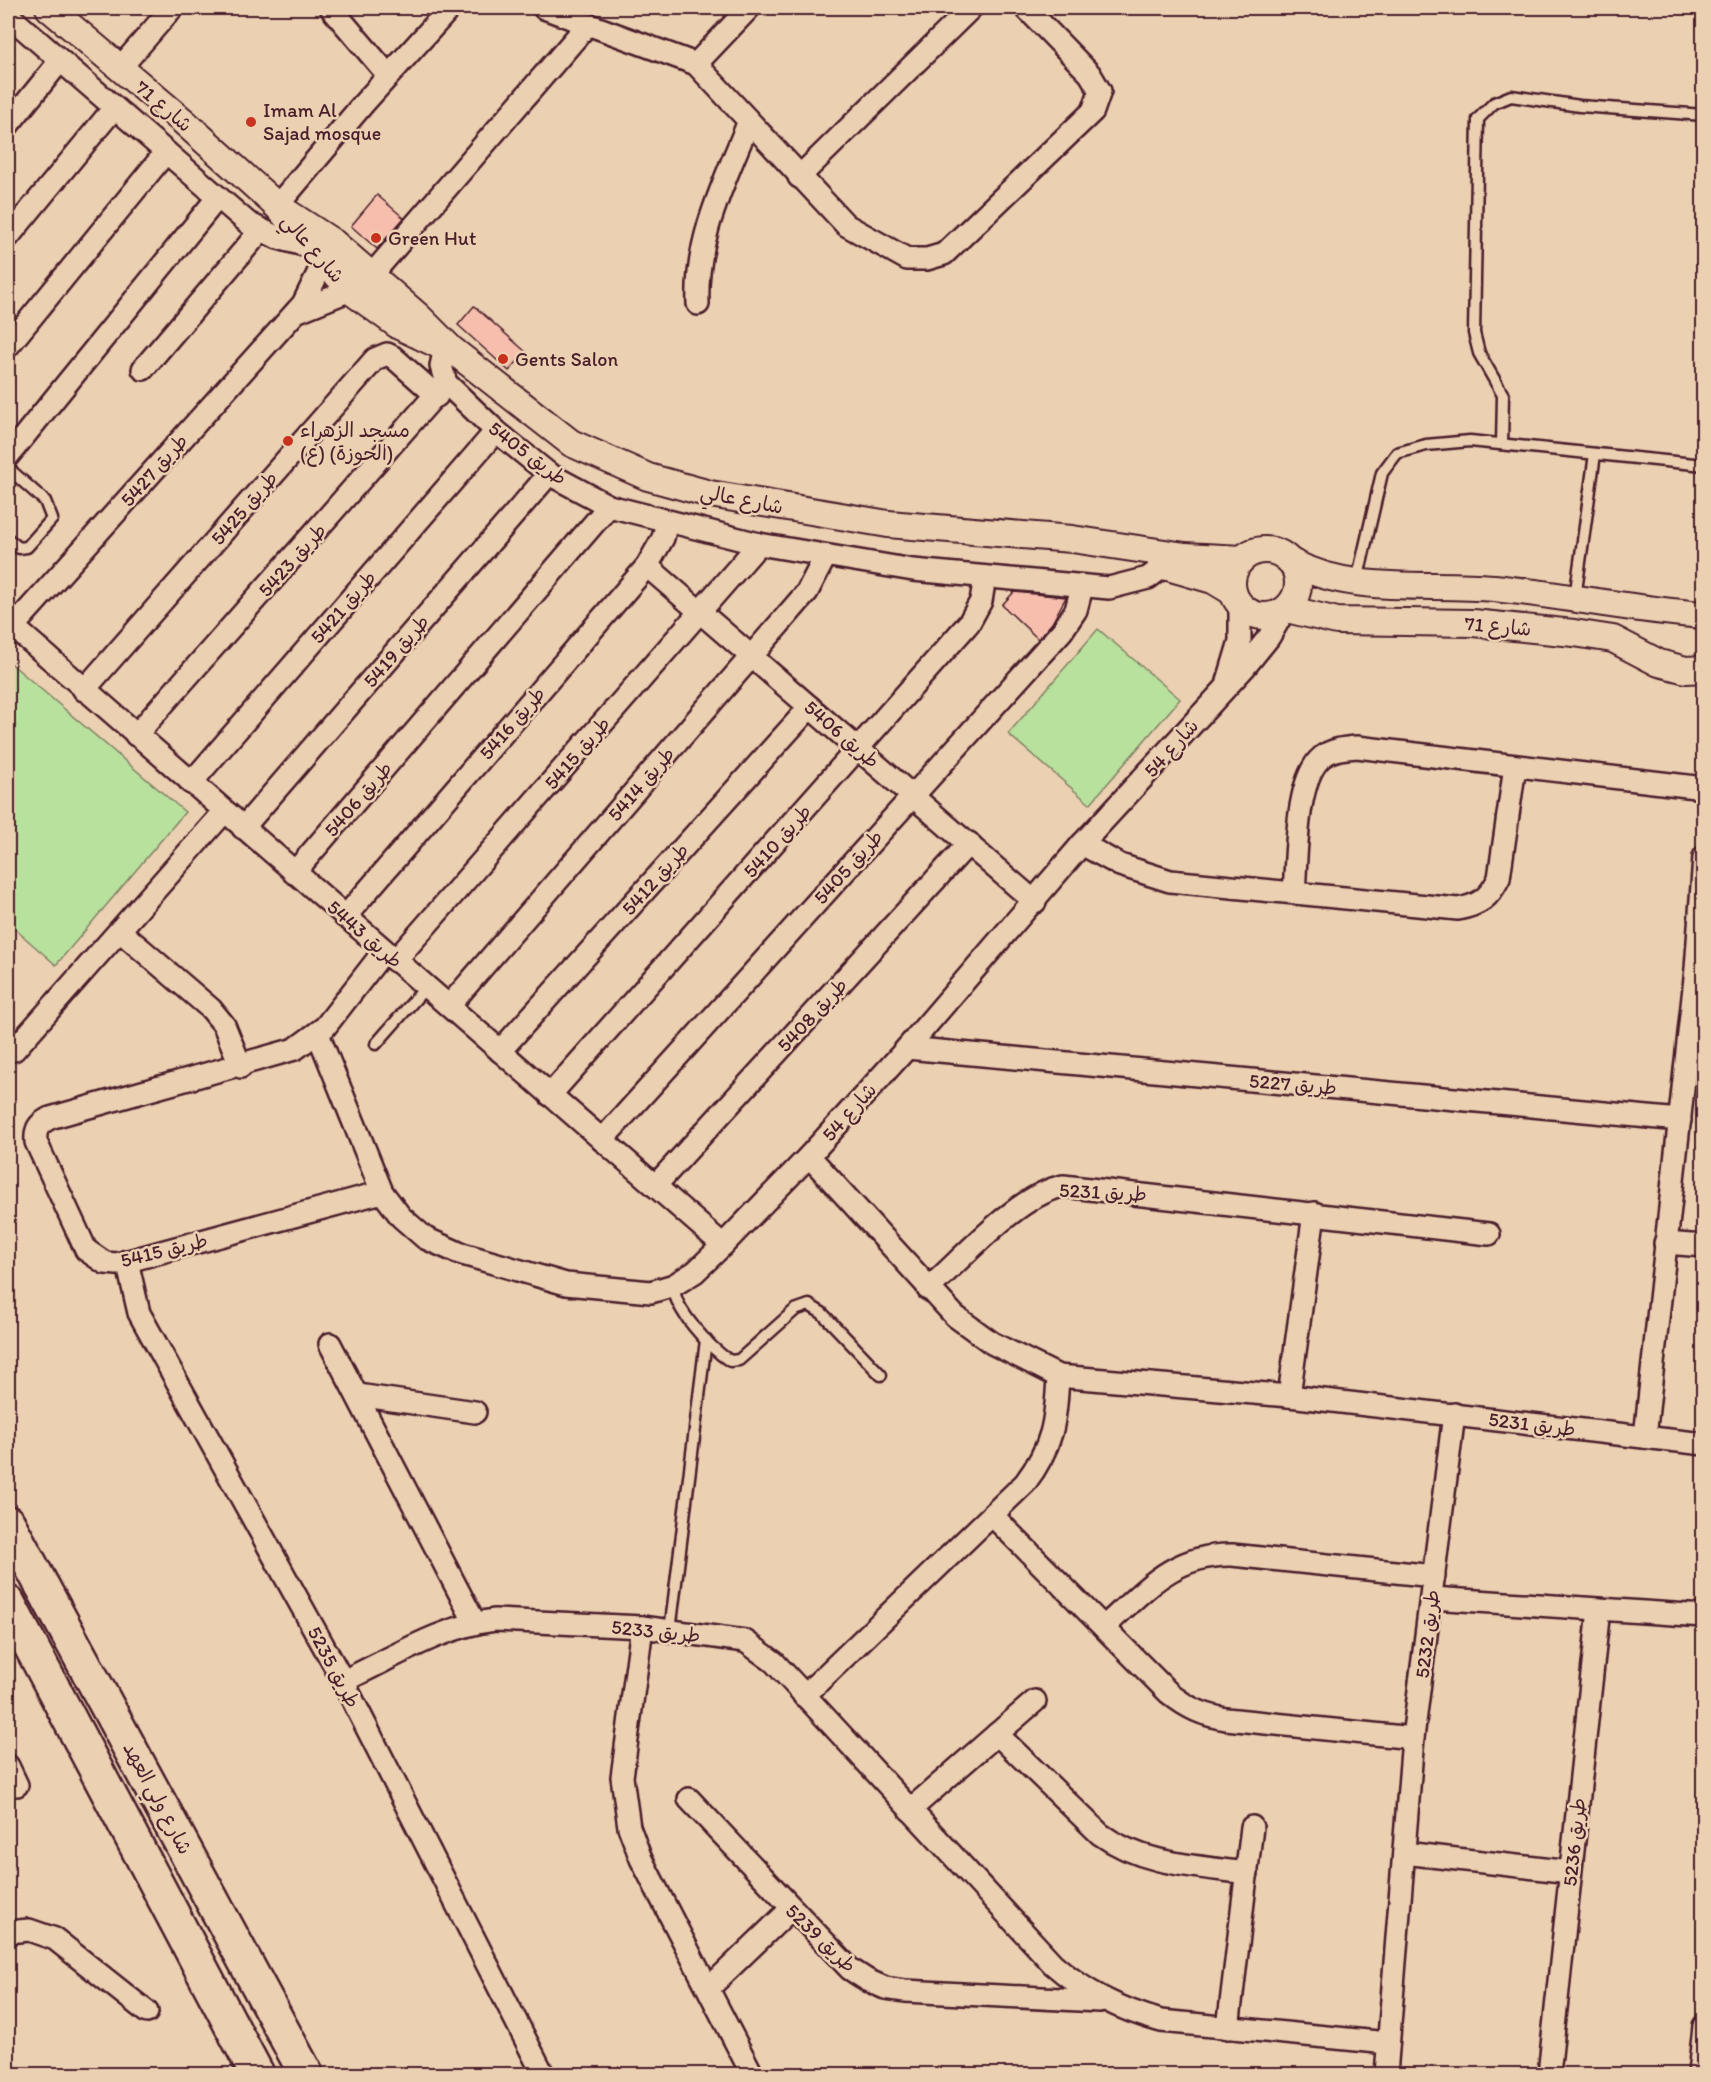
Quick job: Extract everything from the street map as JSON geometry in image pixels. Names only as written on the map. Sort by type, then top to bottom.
[{"type":"main road","name":"شارع ولي العهد","points":[[8,1523],[306,2074]]},
{"type":"main road","points":[[8,1603],[257,2074]]},
{"type":"street","name":"شارع 71","points":[[49,8],[277,206]]},
{"type":"street","points":[[120,68],[172,8]]},
{"type":"street","points":[[331,8],[388,75]]},
{"type":"street","points":[[544,8],[696,64],[846,225],[907,259],[927,259],[944,254],[1093,111],[1100,91],[1090,74],[1026,8]]},
{"type":"street","points":[[696,64],[749,8]]},
{"type":"street","points":[[799,177],[971,8]]},
{"type":"street","points":[[277,206],[438,12]]},
{"type":"street","points":[[9,20],[248,223],[296,244],[326,252]]},
{"type":"street","name":"طريق 5427","points":[[296,312],[363,285],[588,24]]},
{"type":"street","points":[[8,125],[60,61]]},
{"type":"street","points":[[8,237],[114,108]]},
{"type":"street","points":[[698,304],[697,284],[702,245],[749,121]]},
{"type":"street","points":[[8,346],[166,152]]},
{"type":"street","points":[[8,456],[214,194],[246,179]]},
{"type":"street","name":"شارع عالي","points":[[277,206],[326,252],[351,291],[399,326],[422,339],[452,349]]},
{"type":"street","points":[[143,369],[261,230]]},
{"type":"street","name":"طريق 5427","points":[[10,625],[296,312],[309,295],[326,252]]},
{"type":"street","name":"شارع عالي","points":[[326,252],[371,274],[452,349],[571,443],[648,477],[710,494],[888,524],[1072,539],[1185,556],[1242,559]]},
{"type":"street","points":[[442,389],[443,357],[452,349]]},
{"type":"street","name":"طريق 5425","points":[[84,690],[375,359],[387,354],[442,389]]},
{"type":"street","name":"طريق 5405","points":[[442,389],[549,474],[609,506],[667,522],[825,557],[913,570],[1082,587],[1109,588],[1129,585],[1148,578],[1164,566]]},
{"type":"street","name":"طريق 5423","points":[[136,735],[442,389]]},
{"type":"street","name":"طريق 5421","points":[[191,783],[496,431]]},
{"type":"street","name":"طريق 5419","points":[[243,828],[549,474]]},
{"type":"street","name":"طريق 5406","points":[[294,873],[609,506]]},
{"type":"street","name":"طريق 5416","points":[[345,917],[647,566],[663,538],[667,522]]},
{"type":"street","name":"شارع عالي","points":[[1072,539],[1106,554],[1164,566],[1213,580],[1237,598]]},
{"type":"street","name":"طريق 5415","points":[[382,1192],[128,1261],[105,1263],[94,1258],[86,1250],[36,1142],[35,1132],[40,1122],[50,1118],[241,1066],[295,1049],[318,1034],[701,612],[759,544]]},
{"type":"street","points":[[1264,550],[1276,552],[1291,562],[1299,583],[1292,604],[1286,610],[1274,615],[1260,616],[1237,598],[1233,574],[1242,559],[1252,552],[1264,550]]},
{"type":"street","name":"طريق 5414","points":[[449,1006],[807,592],[825,557]]},
{"type":"street","name":"شارع 71","points":[[1291,562],[1320,575],[1379,585],[1491,588],[1575,598],[1640,609],[1704,615]]},
{"type":"street","name":"طريق 5406","points":[[647,566],[1035,902]]},
{"type":"street","name":"طريق 5410","points":[[550,1095],[969,623],[981,601],[985,577]]},
{"type":"street","name":"طريق 5405","points":[[602,1140],[1070,621],[1082,587]]},
{"type":"street","name":"شارع 54","points":[[1226,687],[1240,641],[1237,598]]},
{"type":"street","name":"شارع 71","points":[[1286,610],[1336,621],[1473,623],[1574,633],[1613,639],[1659,663],[1686,670],[1704,669]]},
{"type":"street","name":"شارع 54","points":[[382,1192],[400,1217],[425,1238],[459,1253],[566,1284],[651,1292],[674,1285],[695,1272],[809,1156],[907,1048],[1083,844],[1226,687],[1269,637],[1286,610]]},
{"type":"street","name":"طريق 5443","points":[[10,625],[723,1245]]},
{"type":"street","name":"طريق 5412","points":[[500,1051],[810,707]]},
{"type":"street","points":[[1294,892],[1305,787],[1311,770],[1322,756],[1338,748],[1357,747],[1704,788]]},
{"type":"street","points":[[1083,844],[1120,865],[1170,881],[1458,909],[1477,906],[1491,895],[1499,878],[1515,766]]},
{"type":"street","points":[[14,1050],[224,812]]},
{"type":"street","name":"طريق 5408","points":[[655,1186],[969,843]]},
{"type":"street","points":[[1645,1437],[1665,1243],[1700,969],[1704,857]]},
{"type":"street","points":[[120,931],[211,1009],[225,1025],[241,1066]]},
{"type":"street","points":[[318,1034],[382,1192]]},
{"type":"street","name":"طريق 5227","points":[[907,1048],[1680,1120]]},
{"type":"street","name":"طريق 5231","points":[[809,1156],[955,1316],[992,1344],[1058,1376],[1289,1396],[1704,1444]]},
{"type":"street","name":"طريق 5231","points":[[928,1289],[1023,1204],[1035,1195],[1063,1186],[1489,1234]]},
{"type":"street","points":[[1289,1396],[1314,1213]]},
{"type":"street","points":[[1665,1243],[1704,1246]]},
{"type":"street","name":"طريق 5235","points":[[128,1261],[139,1313],[343,1681],[543,2074]]},
{"type":"street","points":[[330,1344],[475,1623]]},
{"type":"street","points":[[804,1696],[1025,1483],[1040,1464],[1050,1442],[1056,1419],[1058,1376]]},
{"type":"street","points":[[358,1395],[475,1412]]},
{"type":"street","name":"طريق 5232","points":[[1386,2074],[1413,1738],[1454,1414]]},
{"type":"street","points":[[993,1516],[1169,1693],[1186,1707],[1205,1715],[1413,1738]]},
{"type":"street","points":[[1104,1627],[1161,1575],[1181,1564],[1202,1557],[1232,1555],[1434,1576]]},
{"type":"street","points":[[1432,1598],[1704,1616]]},
{"type":"street","name":"طريق 5236","points":[[1549,2074],[1599,1609]]},
{"type":"street","name":"طريق 5233","points":[[343,1681],[475,1623],[495,1620],[642,1627],[745,1641],[774,1662],[1053,1964],[1076,1984],[1102,2001],[1161,2021],[1388,2043]]},
{"type":"street","points":[[642,1627],[622,1777],[626,1810],[641,1859],[752,2074]]},
{"type":"street","points":[[910,1810],[1035,1701]]},
{"type":"street","points":[[998,1734],[1100,1834],[1118,1847],[1158,1860],[1247,1873]]},
{"type":"street","points":[[8,1766],[17,1785]]},
{"type":"street","name":"طريق 5239","points":[[689,1799],[850,1969],[867,1980],[885,1988],[1102,2001]]},
{"type":"street","points":[[1228,2028],[1252,1827]]},
{"type":"street","points":[[1404,1853],[1570,1872]]},
{"type":"street","points":[[709,1988],[792,1909]]},
{"type":"street","points":[[8,1932],[29,1930],[55,1939],[147,2012]]},
{"type":"street","points":[[1699,2074],[1704,2026]]},
{"type":"lane","points":[[1502,444],[1503,394],[1479,353],[1474,333],[1478,119],[1494,103],[1511,96],[1580,106],[1704,115]]},
{"type":"lane","points":[[1358,581],[1382,473],[1397,453],[1426,445],[1470,441],[1704,465]]},
{"type":"lane","points":[[1575,598],[1595,454]]},
{"type":"lane","points":[[8,468],[45,501],[52,519],[27,547],[19,548],[8,539]]},
{"type":"lane","points":[[376,1044],[426,987]]},
{"type":"lane","points":[[674,1285],[674,1294],[681,1308],[706,1340],[727,1358],[739,1360],[795,1310],[809,1305],[822,1313],[881,1375]]},
{"type":"lane","points":[[670,1631],[706,1340]]},
{"type":"green space","points":[[1098,629],[1180,699],[1090,804],[1008,734]]},
{"type":"green space","points":[[8,661],[185,812],[56,965],[8,923]]},
{"type":"building","points":[[377,195],[404,218],[377,249],[351,226]]},
{"type":"building","points":[[474,306],[526,352],[509,371],[458,325]]},
{"type":"building","points":[[1014,592],[1066,597],[1052,623],[1038,639],[1002,605]]},
{"type":"place","name":"Imam Al Sajad mosque","points":[[251,122]]},
{"type":"place","name":"Green Hut","points":[[376,238]]},
{"type":"place","name":"Gents Salon","points":[[503,359]]},
{"type":"place","name":"مسجد الزهراء (ع) (الحوزة)","points":[[288,441]]}]
